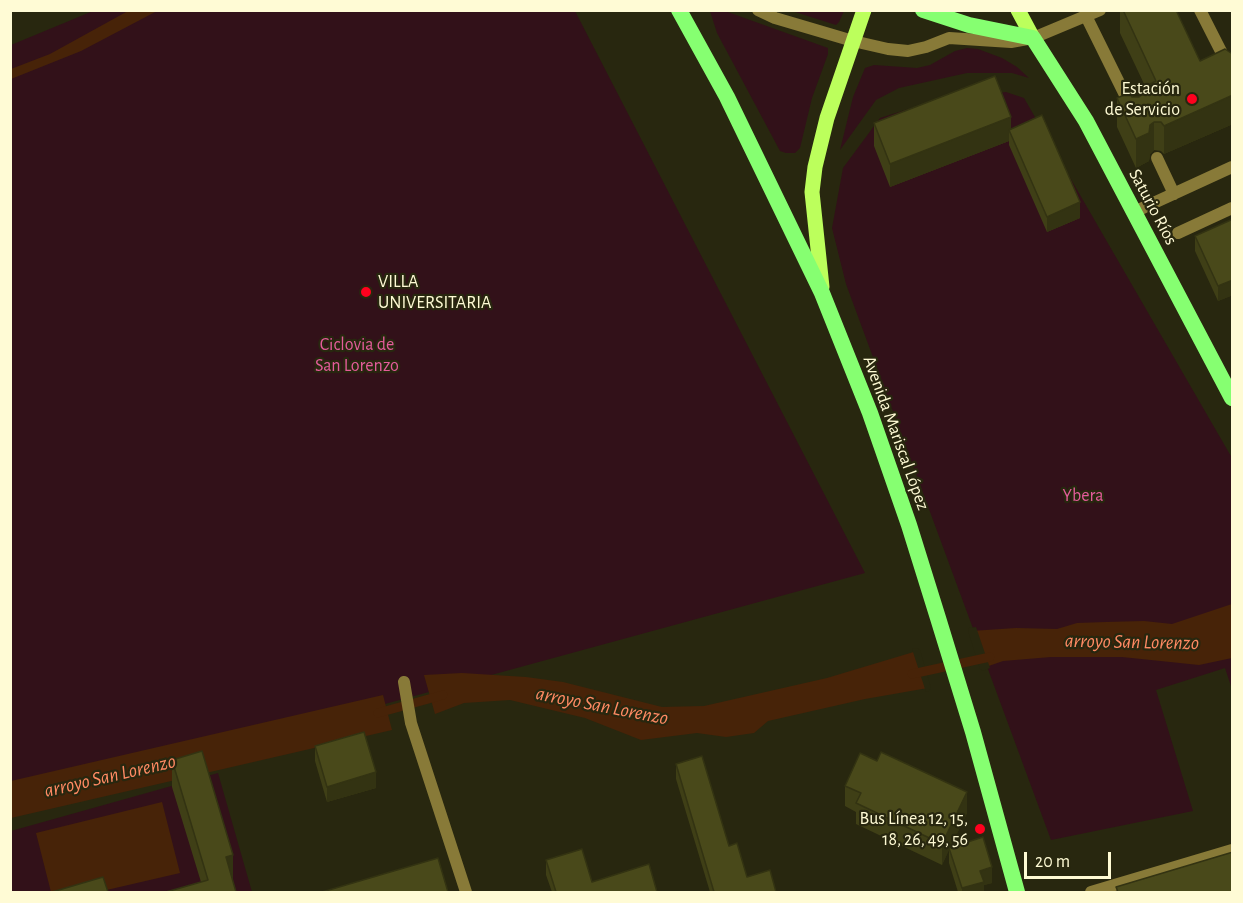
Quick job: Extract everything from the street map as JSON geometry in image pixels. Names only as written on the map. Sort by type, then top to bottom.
[{"type":"highway","name":"Avenida Mariscal López","points":[[680,10],[727,97],[822,293],[870,413],[909,525],[973,732],[1017,892]]},
{"type":"highway","points":[[923,10],[969,25],[1033,38]]},
{"type":"highway","name":"Saturio Ríos","points":[[1033,38],[1086,121],[1233,398]]},
{"type":"main road","points":[[822,293],[814,217],[815,167],[827,118],[864,10]]},
{"type":"main road","points":[[1018,10],[1033,38]]},
{"type":"street","points":[[758,10],[775,18],[853,41],[888,50],[908,51],[949,38],[1011,42],[1033,38],[1100,10]]},
{"type":"street","points":[[1200,10],[1233,73]]},
{"type":"street","points":[[1086,16],[1136,118]]},
{"type":"street","points":[[1157,158],[1174,194]]},
{"type":"street","points":[[1134,212],[1233,167]]},
{"type":"street","points":[[1178,233],[1233,208]]},
{"type":"street","points":[[404,682],[411,723],[466,892]]},
{"type":"street","points":[[1091,892],[1233,850]]},
{"type":"green space","name":"Ciclovia de San Lorenzo","points":[[93,11],[575,11],[865,573],[11,806],[11,45]]},
{"type":"green space","points":[[710,11],[725,11],[828,48],[828,54],[812,98],[800,148],[795,153],[780,151],[717,33]]},
{"type":"green space","points":[[792,11],[844,11],[836,25]]},
{"type":"green space","points":[[967,48],[978,49],[1002,58],[1029,78],[1012,73],[967,73],[899,88],[876,100],[840,150],[853,97],[865,68],[874,65],[917,68],[930,65],[955,51]]},
{"type":"green space","name":"Ybera","points":[[1006,92],[1024,98],[1232,458],[1232,689],[1225,668],[1156,690],[1193,811],[1051,840],[846,284],[832,228],[843,168],[880,118],[931,102]]},
{"type":"green space","points":[[218,773],[252,892],[11,892],[11,831]]},
{"type":"water","points":[[128,11],[157,11],[81,51],[11,79],[11,69],[50,54]]},
{"type":"water","points":[[1232,604],[1232,658],[1199,665],[1122,657],[1051,657],[1003,661],[983,668],[971,631],[1016,628],[1057,629],[1077,623],[1144,621],[1172,624]]},
{"type":"water","points":[[917,651],[928,688],[865,699],[768,721],[754,733],[726,737],[697,733],[641,740],[585,718],[510,700],[464,703],[435,714],[424,675],[462,673],[526,677],[563,682],[662,707],[704,706],[827,678]]},
{"type":"water","points":[[383,695],[392,730],[11,818],[11,781]]},
{"type":"water","points":[[162,802],[180,873],[98,892],[51,892],[36,833]]},
{"type":"pier","points":[[976,627],[990,668],[983,671],[980,669],[968,631],[969,628]]},
{"type":"pier","points":[[912,649],[920,650],[931,688],[926,692]]},
{"type":"building","points":[[1123,10],[1176,10],[1200,61],[1225,49],[1233,52],[1233,95],[1164,126],[1161,122],[1154,122],[1150,125],[1149,133],[1136,139],[1117,98],[1129,93],[1132,97],[1139,97],[1143,94],[1144,87],[1156,81]]},
{"type":"building","points":[[995,76],[1011,117],[890,164],[874,123]]},
{"type":"building","points":[[1042,115],[1080,202],[1047,217],[1009,130]]},
{"type":"building","points":[[1233,219],[1233,280],[1218,286],[1195,236]]},
{"type":"building","points":[[364,732],[376,772],[327,787],[315,746]]},
{"type":"building","points":[[202,751],[233,855],[226,857],[236,892],[166,892],[208,880],[172,760]]},
{"type":"building","points":[[881,752],[967,792],[942,844],[856,803],[861,793],[845,786],[860,753],[877,761]]},
{"type":"building","points":[[702,756],[729,846],[737,843],[747,877],[770,870],[776,892],[714,892],[676,764]]},
{"type":"building","points":[[983,837],[992,867],[980,871],[984,882],[962,888],[949,848]]},
{"type":"building","points":[[582,849],[592,882],[649,864],[657,892],[556,892],[546,860]]},
{"type":"building","points":[[1233,852],[1233,892],[1118,892],[1116,887]]},
{"type":"building","points":[[438,858],[448,892],[322,892]]},
{"type":"building","points":[[103,877],[108,892],[52,892]]},
{"type":"waterway","name":"arroyo San Lorenzo","points":[[912,674],[990,657]]},
{"type":"waterway","name":"arroyo San Lorenzo","points":[[378,713],[443,695]]},
{"type":"place","name":"Estación de Servicio","points":[[1192,99]]},
{"type":"place","name":"VILLA UNIVERSITARIA","points":[[366,292]]},
{"type":"place","name":"Bus Línea 12, 15, 18, 26, 49, 56","points":[[980,829]]}]
